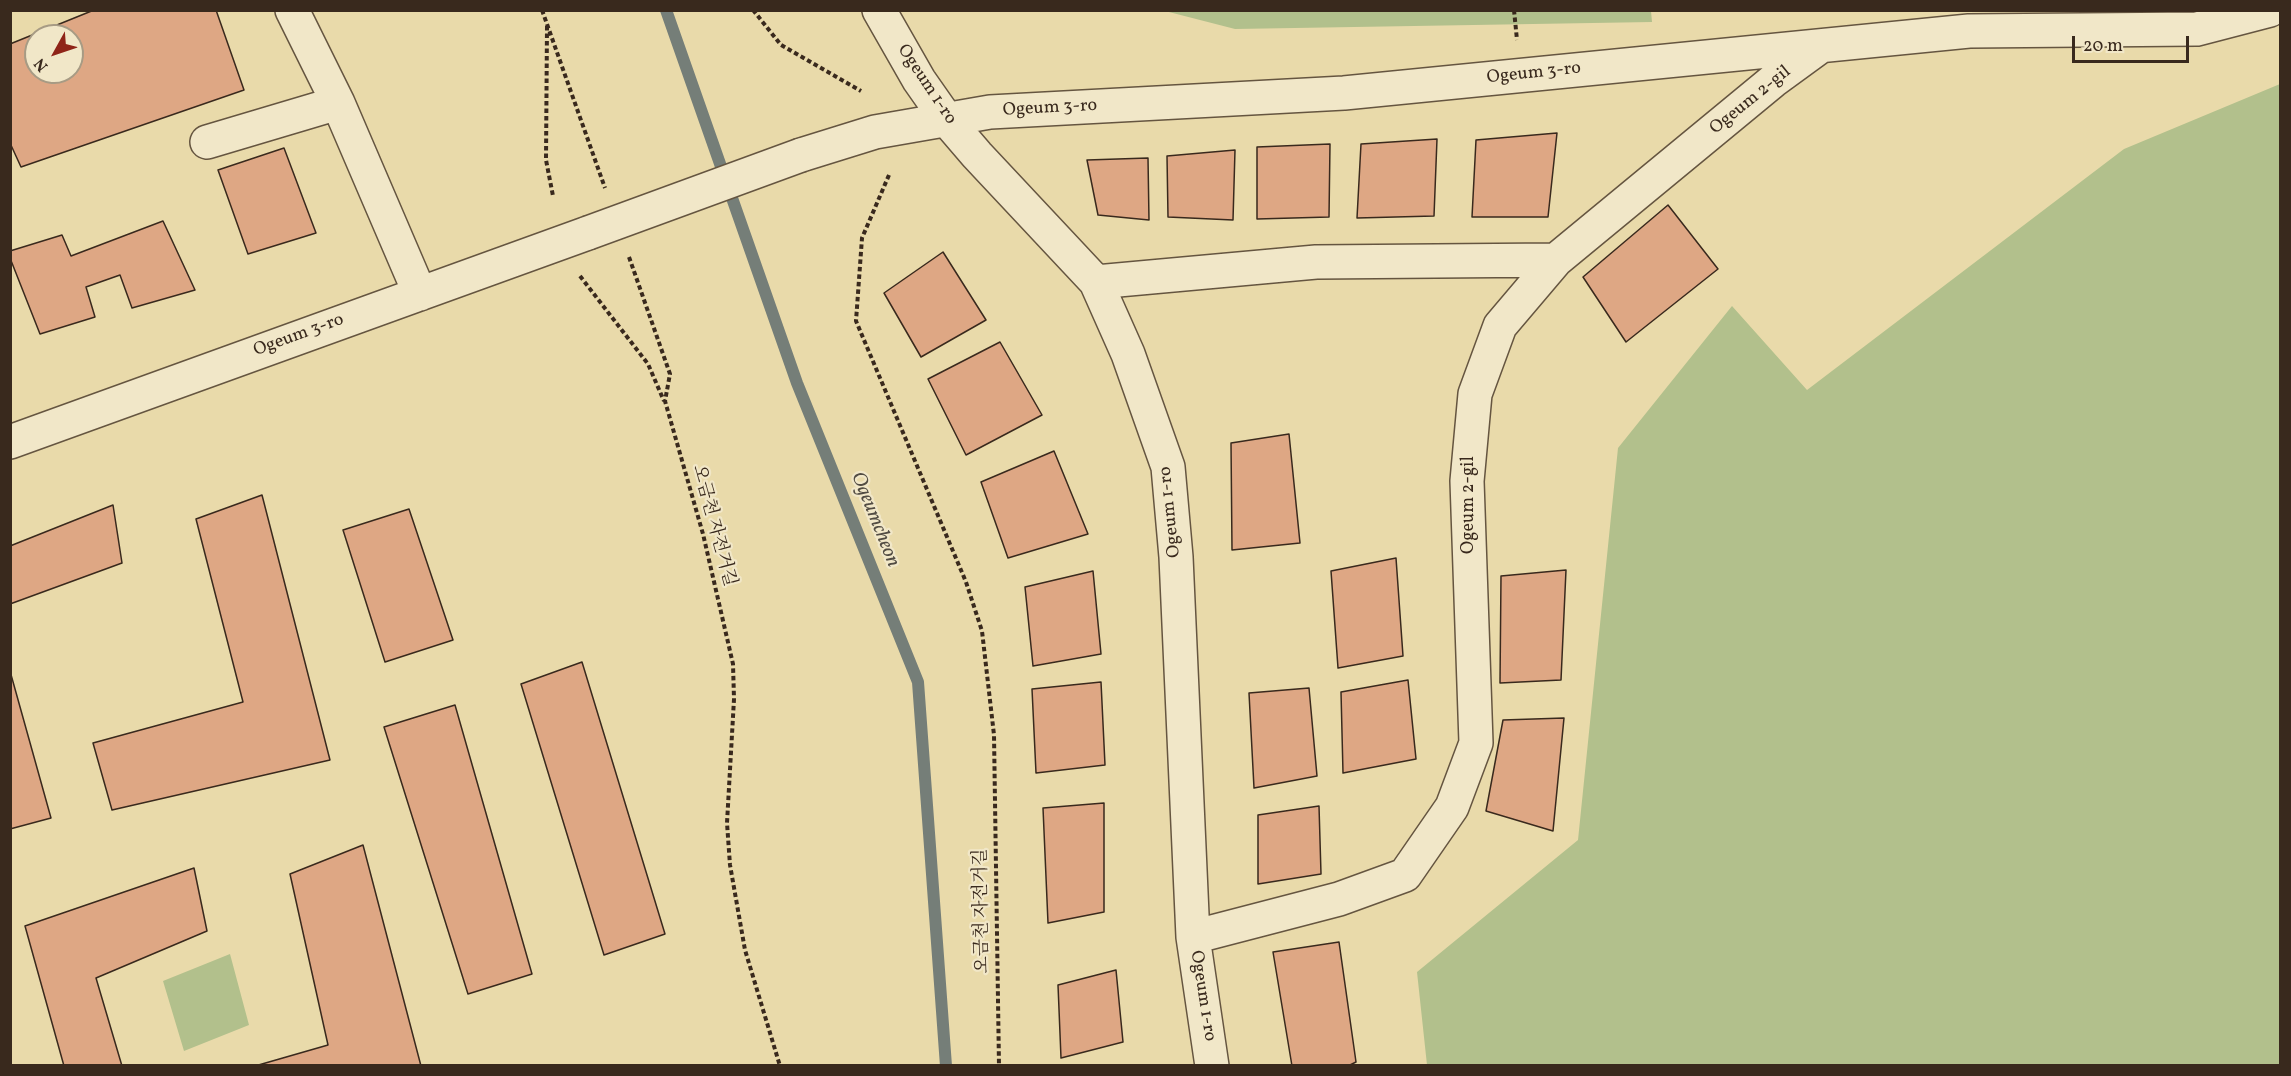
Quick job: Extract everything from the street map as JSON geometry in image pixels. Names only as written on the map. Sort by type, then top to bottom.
[{"type":"street","points":[[292,10],[338,103],[420,294]]},
{"type":"street","name":"Ogeum 1-ro","points":[[879,10],[919,80],[947,120],[1096,282],[1128,354],[1168,467],[1176,557],[1193,937],[1212,1065]]},
{"type":"street","name":"Ogeum 3-ro","points":[[10,442],[801,154],[875,132],[990,112],[1344,93],[1969,31],[2197,28],[2270,10]]},
{"type":"street","name":"Ogeum 2-gil","points":[[1193,937],[1339,899],[1405,875],[1452,807],[1476,743],[1467,481],[1475,394],[1500,326],[1556,260],[1773,81],[1821,46]]},
{"type":"street","points":[[207,142],[338,103]]},
{"type":"street","points":[[1096,282],[1316,262],[1556,260]]},
{"type":"path","points":[[542,10],[608,198]]},
{"type":"path","points":[[753,10],[780,45],[861,91]]},
{"type":"path","points":[[1514,10],[1518,44]]},
{"type":"path","points":[[547,21],[546,160],[553,196]]},
{"type":"path","name":"오금천 자전거길","points":[[889,175],[862,238],[856,321],[966,582],[982,631],[994,735],[999,1065]]},
{"type":"path","name":"오금천 자전거길","points":[[627,253],[670,374],[665,401],[703,534],[733,664],[734,699],[727,823],[730,865],[745,950],[780,1065]]},
{"type":"path","points":[[580,275],[648,364],[665,401]]},
{"type":"green space","points":[[1165,11],[1651,11],[1652,22],[1235,29]]},
{"type":"green space","points":[[2280,84],[2280,1065],[1427,1065],[1417,972],[1578,840],[1618,448],[1732,306],[1807,390],[2124,149]]},
{"type":"green space","points":[[230,954],[249,1025],[184,1051],[163,981]]},
{"type":"building","points":[[94,10],[216,10],[244,90],[21,167],[10,143],[10,44],[24,38],[24,84],[84,84],[84,24],[59,24]]},
{"type":"building","points":[[1557,133],[1548,217],[1472,217],[1476,140]]},
{"type":"building","points":[[1437,139],[1434,216],[1357,218],[1361,144]]},
{"type":"building","points":[[1330,144],[1329,217],[1257,219],[1257,147]]},
{"type":"building","points":[[284,148],[316,233],[248,254],[218,170]]},
{"type":"building","points":[[1235,150],[1233,220],[1168,217],[1167,156]]},
{"type":"building","points":[[1148,158],[1149,220],[1098,215],[1087,160]]},
{"type":"building","points":[[1668,205],[1718,269],[1626,342],[1583,277]]},
{"type":"building","points":[[163,221],[195,290],[132,308],[120,275],[86,287],[95,317],[40,334],[10,258],[10,251],[62,235],[71,256]]},
{"type":"building","points":[[943,252],[986,320],[921,357],[884,293]]},
{"type":"building","points":[[1000,342],[1042,415],[966,455],[928,379]]},
{"type":"building","points":[[1289,434],[1300,543],[1232,550],[1231,443]]},
{"type":"building","points":[[1054,451],[1088,534],[1008,558],[981,482]]},
{"type":"building","points":[[262,495],[330,760],[112,810],[93,743],[243,702],[196,519]]},
{"type":"building","points":[[113,505],[122,563],[10,604],[10,546]]},
{"type":"building","points":[[409,509],[453,640],[385,662],[343,530]]},
{"type":"building","points":[[1396,558],[1403,656],[1338,668],[1331,571]]},
{"type":"building","points":[[1566,570],[1561,680],[1500,683],[1501,576]]},
{"type":"building","points":[[1093,571],[1101,654],[1033,666],[1025,587]]},
{"type":"building","points":[[582,662],[665,934],[604,955],[521,684]]},
{"type":"building","points":[[10,671],[51,818],[10,829]]},
{"type":"building","points":[[1408,680],[1416,759],[1343,773],[1341,692]]},
{"type":"building","points":[[1101,682],[1105,765],[1036,773],[1032,689]]},
{"type":"building","points":[[1309,688],[1317,776],[1254,788],[1249,693]]},
{"type":"building","points":[[455,705],[532,974],[468,994],[384,727]]},
{"type":"building","points":[[1564,718],[1553,831],[1486,811],[1503,720]]},
{"type":"building","points":[[1104,803],[1104,912],[1048,923],[1043,808]]},
{"type":"building","points":[[1319,806],[1321,874],[1258,884],[1258,815]]},
{"type":"building","points":[[363,845],[421,1066],[255,1066],[328,1045],[290,874]]},
{"type":"building","points":[[194,868],[207,931],[96,978],[122,1066],[64,1066],[25,926]]},
{"type":"building","points":[[1339,942],[1356,1062],[1348,1066],[1292,1066],[1273,952]]},
{"type":"building","points":[[1116,970],[1123,1042],[1061,1058],[1058,985]]},
{"type":"waterway","name":"Ogeumcheon","points":[[666,10],[797,383],[918,682],[946,1066]]}]
